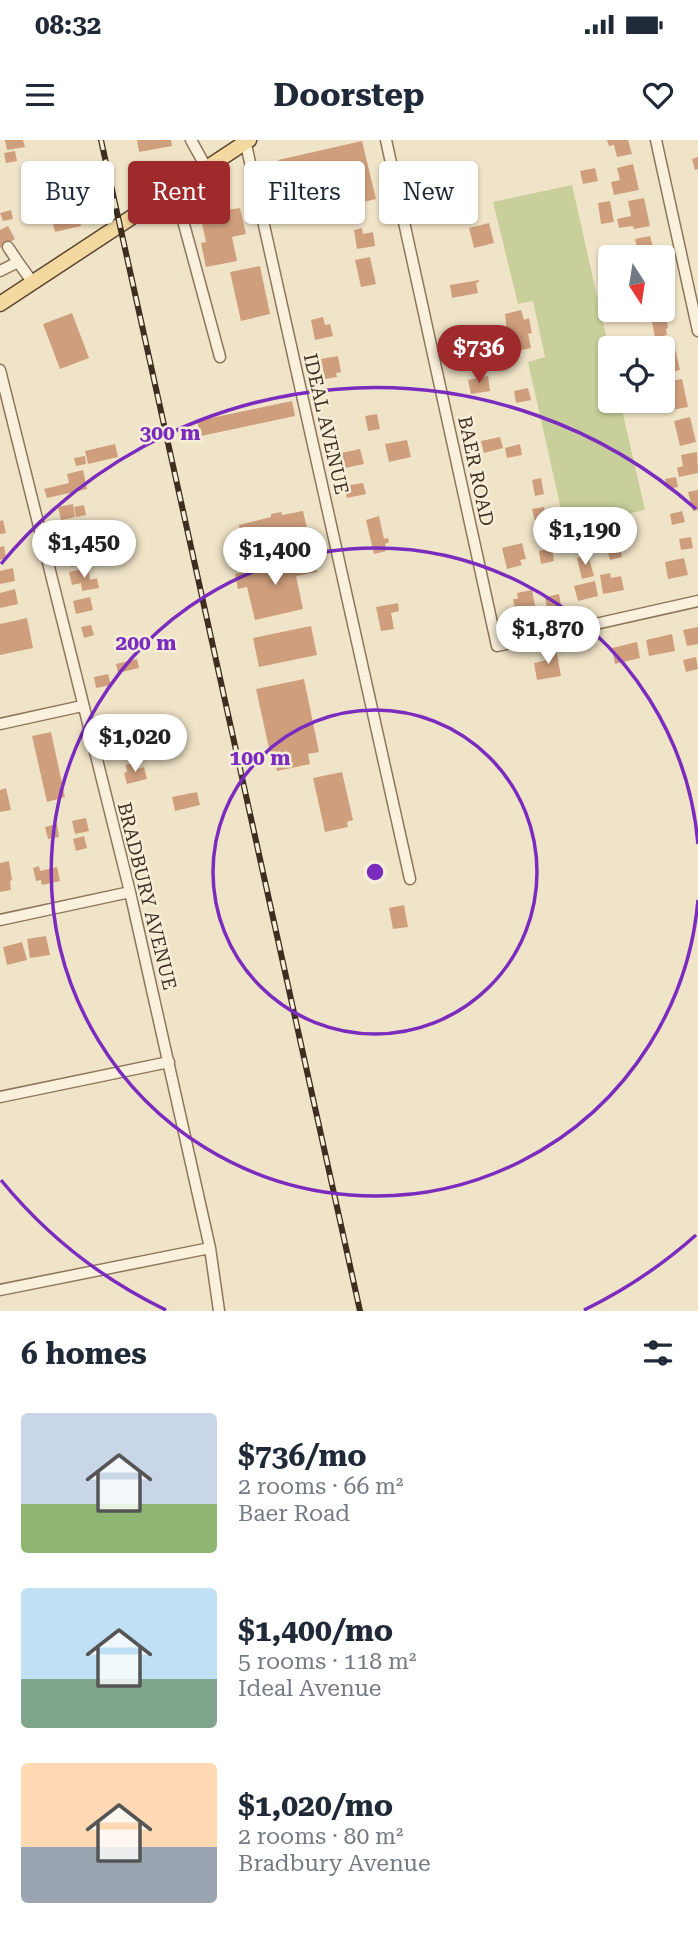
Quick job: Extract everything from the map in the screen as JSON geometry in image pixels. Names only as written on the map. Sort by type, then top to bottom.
[{"type":"main road","points":[[218,161],[247,141]]},
{"type":"main road","points":[[0,304],[128,221]]},
{"type":"street","points":[[191,140],[203,161]]},
{"type":"street","name":"BAER ROAD","points":[[386,140],[497,646],[698,601]]},
{"type":"street","points":[[656,140],[698,331]]},
{"type":"street","name":"IDEAL AVENUE","points":[[247,141],[410,879]]},
{"type":"street","points":[[184,224],[220,357]]},
{"type":"street","points":[[8,247],[33,283]]},
{"type":"street","points":[[0,271],[18,262]]},
{"type":"street","name":"BRADBURY AVENUE","points":[[0,370],[130,892],[210,1248],[219,1311]]},
{"type":"street","points":[[0,724],[82,706]]},
{"type":"street","points":[[0,920],[130,892]]},
{"type":"street","points":[[0,1097],[169,1062]]},
{"type":"street","points":[[0,1290],[210,1248]]},
{"type":"green space","points":[[572,185],[598,300],[598,322],[603,322],[606,336],[598,336],[598,413],[623,413],[645,510],[565,527],[528,362],[545,357],[533,301],[518,304],[493,202]]},
{"type":"building","points":[[5,140],[23,140],[25,147],[7,150]]},
{"type":"building","points":[[137,140],[171,140],[172,146],[139,152]]},
{"type":"building","points":[[607,140],[628,140],[632,154],[617,157],[614,145],[609,146]]},
{"type":"building","points":[[362,141],[376,199],[365,202],[365,161],[278,160]]},
{"type":"building","points":[[15,151],[17,161],[6,163],[4,153]]},
{"type":"building","points":[[698,157],[698,169],[695,170],[692,159]]},
{"type":"building","points":[[633,164],[639,190],[614,195],[611,182],[620,180],[617,168]]},
{"type":"building","points":[[595,168],[598,181],[583,184],[580,171]]},
{"type":"building","points":[[644,198],[650,226],[619,228],[617,219],[631,216],[628,201]]},
{"type":"building","points":[[610,201],[614,222],[601,224],[598,203]]},
{"type":"building","points":[[240,208],[246,234],[232,237],[237,261],[206,267],[201,243],[206,242],[202,224],[230,224],[230,210]]},
{"type":"building","points":[[11,210],[13,219],[3,221],[0,213]]},
{"type":"building","points":[[489,223],[494,243],[474,248],[469,228]]},
{"type":"building","points":[[53,224],[81,224],[81,226],[55,232]]},
{"type":"building","points":[[8,226],[15,239],[0,248],[0,230]]},
{"type":"building","points":[[362,228],[363,234],[373,232],[375,246],[357,249],[354,230]]},
{"type":"building","points":[[650,236],[652,245],[636,245],[635,239]]},
{"type":"building","points":[[370,257],[376,284],[361,287],[355,260]]},
{"type":"building","points":[[260,266],[270,314],[241,321],[230,272]]},
{"type":"building","points":[[479,280],[476,283],[478,293],[452,298],[450,285]]},
{"type":"building","points":[[521,310],[524,320],[529,318],[531,348],[509,353],[507,342],[511,341],[509,332],[507,333],[505,314]]},
{"type":"building","points":[[72,313],[89,358],[60,369],[43,324]]},
{"type":"building","points":[[323,317],[325,325],[330,324],[333,336],[315,340],[311,320]]},
{"type":"building","points":[[652,322],[667,322],[667,335],[655,336]]},
{"type":"building","points":[[675,348],[680,370],[675,371]]},
{"type":"building","points":[[338,356],[341,372],[336,373],[337,377],[325,379],[321,359]]},
{"type":"building","points":[[488,376],[490,391],[471,394],[468,380]]},
{"type":"building","points":[[682,379],[688,407],[675,409],[675,380]]},
{"type":"building","points":[[528,388],[531,400],[516,403],[514,391]]},
{"type":"building","points":[[292,401],[295,416],[201,436],[197,421]]},
{"type":"building","points":[[377,414],[380,429],[368,431],[365,416]]},
{"type":"building","points":[[690,417],[696,442],[680,446],[674,421]]},
{"type":"building","points":[[500,437],[503,448],[484,453],[481,441]]},
{"type":"building","points":[[407,440],[411,457],[389,462],[385,444]]},
{"type":"building","points":[[115,444],[118,457],[88,464],[85,451]]},
{"type":"building","points":[[520,444],[522,455],[507,458],[505,448]]},
{"type":"building","points":[[360,449],[364,464],[345,468],[341,453]]},
{"type":"building","points":[[697,452],[698,473],[679,477],[677,468],[683,466],[681,455]]},
{"type":"building","points":[[85,456],[86,464],[76,466],[74,458]]},
{"type":"building","points":[[83,470],[87,489],[47,498],[44,489],[69,483],[67,474]]},
{"type":"building","points":[[676,477],[678,487],[667,489],[665,479]]},
{"type":"building","points":[[541,478],[544,494],[535,496],[532,480]]},
{"type":"building","points":[[363,483],[366,494],[347,498],[344,486]]},
{"type":"building","points":[[698,490],[698,510],[693,511],[688,492]]},
{"type":"building","points":[[73,504],[75,517],[61,520],[58,507]]},
{"type":"building","points":[[84,505],[86,515],[76,517],[74,507]]},
{"type":"building","points":[[544,507],[547,523],[536,525],[532,509]]},
{"type":"building","points":[[303,511],[311,546],[247,560],[239,525],[271,517],[271,514]]},
{"type":"building","points":[[682,511],[685,522],[672,525],[670,514]]},
{"type":"building","points":[[379,516],[384,539],[388,538],[389,542],[385,544],[386,551],[374,554],[366,520]]},
{"type":"building","points":[[3,520],[6,533],[0,534],[0,521]]},
{"type":"building","points":[[80,530],[82,543],[65,546],[63,533]]},
{"type":"building","points":[[109,537],[111,548],[96,552],[94,541]]},
{"type":"building","points":[[691,537],[693,548],[681,550],[679,539]]},
{"type":"building","points":[[618,541],[622,557],[610,560],[606,544]]},
{"type":"building","points":[[522,543],[526,559],[520,560],[522,565],[507,569],[502,548]]},
{"type":"building","points":[[4,546],[6,558],[0,560],[0,547]]},
{"type":"building","points":[[552,548],[554,561],[541,564],[539,551]]},
{"type":"building","points":[[83,552],[86,564],[71,567],[68,556]]},
{"type":"building","points":[[588,555],[594,576],[582,579],[577,558]]},
{"type":"building","points":[[313,557],[317,572],[296,576],[303,609],[255,620],[247,587],[238,589],[235,574]]},
{"type":"building","points":[[684,558],[688,575],[668,579],[665,562]]},
{"type":"building","points":[[13,568],[15,581],[0,584],[0,571]]},
{"type":"building","points":[[88,568],[90,580],[97,578],[99,588],[82,591],[81,583],[72,585],[69,572]]},
{"type":"building","points":[[610,573],[611,578],[621,576],[624,590],[603,594],[600,575]]},
{"type":"building","points":[[595,581],[598,596],[578,601],[574,586]]},
{"type":"building","points":[[15,589],[18,604],[0,608],[0,593]]},
{"type":"building","points":[[532,590],[536,611],[516,614],[513,599],[518,599],[517,593]]},
{"type":"building","points":[[559,594],[561,605],[547,608],[545,597]]},
{"type":"building","points":[[90,597],[93,610],[76,614],[73,601]]},
{"type":"building","points":[[398,603],[399,611],[391,613],[394,629],[381,631],[376,607]]},
{"type":"building","points":[[27,618],[33,648],[0,655],[0,624]]},
{"type":"building","points":[[91,625],[94,635],[84,638],[81,627]]},
{"type":"building","points":[[311,626],[317,655],[259,667],[253,638]]},
{"type":"building","points":[[698,627],[698,644],[687,646],[683,630]]},
{"type":"building","points":[[672,634],[675,651],[649,656],[646,640]]},
{"type":"building","points":[[637,642],[640,658],[615,664],[612,648]]},
{"type":"building","points":[[556,649],[561,676],[537,680],[534,663],[547,660],[545,651]]},
{"type":"building","points":[[696,657],[698,669],[686,672],[683,660]]},
{"type":"building","points":[[137,659],[139,668],[118,673],[116,664]]},
{"type":"building","points":[[108,674],[111,685],[96,688],[94,677]]},
{"type":"building","points":[[304,679],[319,752],[308,754],[310,764],[277,771],[275,762],[272,762],[256,689]]},
{"type":"building","points":[[138,717],[142,729],[130,732],[127,721]]},
{"type":"building","points":[[166,731],[169,744],[156,746],[153,734]]},
{"type":"building","points":[[51,732],[65,797],[47,802],[32,736]]},
{"type":"building","points":[[136,743],[139,753],[115,759],[113,753],[110,753],[109,749]]},
{"type":"building","points":[[136,762],[138,769],[144,767],[147,779],[127,784],[124,773],[127,772],[126,765]]},
{"type":"building","points":[[342,772],[353,820],[347,822],[348,827],[325,832],[313,778]]},
{"type":"building","points":[[6,788],[11,810],[0,812],[0,790]]},
{"type":"building","points":[[197,792],[200,805],[175,811],[172,797]]},
{"type":"building","points":[[86,818],[89,831],[75,834],[72,821]]},
{"type":"building","points":[[57,824],[59,837],[48,839],[45,827]]},
{"type":"building","points":[[84,836],[87,848],[76,851],[73,839]]},
{"type":"building","points":[[9,861],[11,890],[0,892],[0,863]]},
{"type":"building","points":[[39,866],[40,871],[57,867],[60,881],[42,885],[41,880],[36,881],[33,868]]},
{"type":"building","points":[[404,905],[408,927],[393,929],[389,908]]},
{"type":"building","points":[[46,936],[50,955],[30,958],[27,939]]},
{"type":"building","points":[[22,942],[27,960],[7,965],[3,947]]},
{"type":"railway","points":[[101,140],[360,1311]]}]
